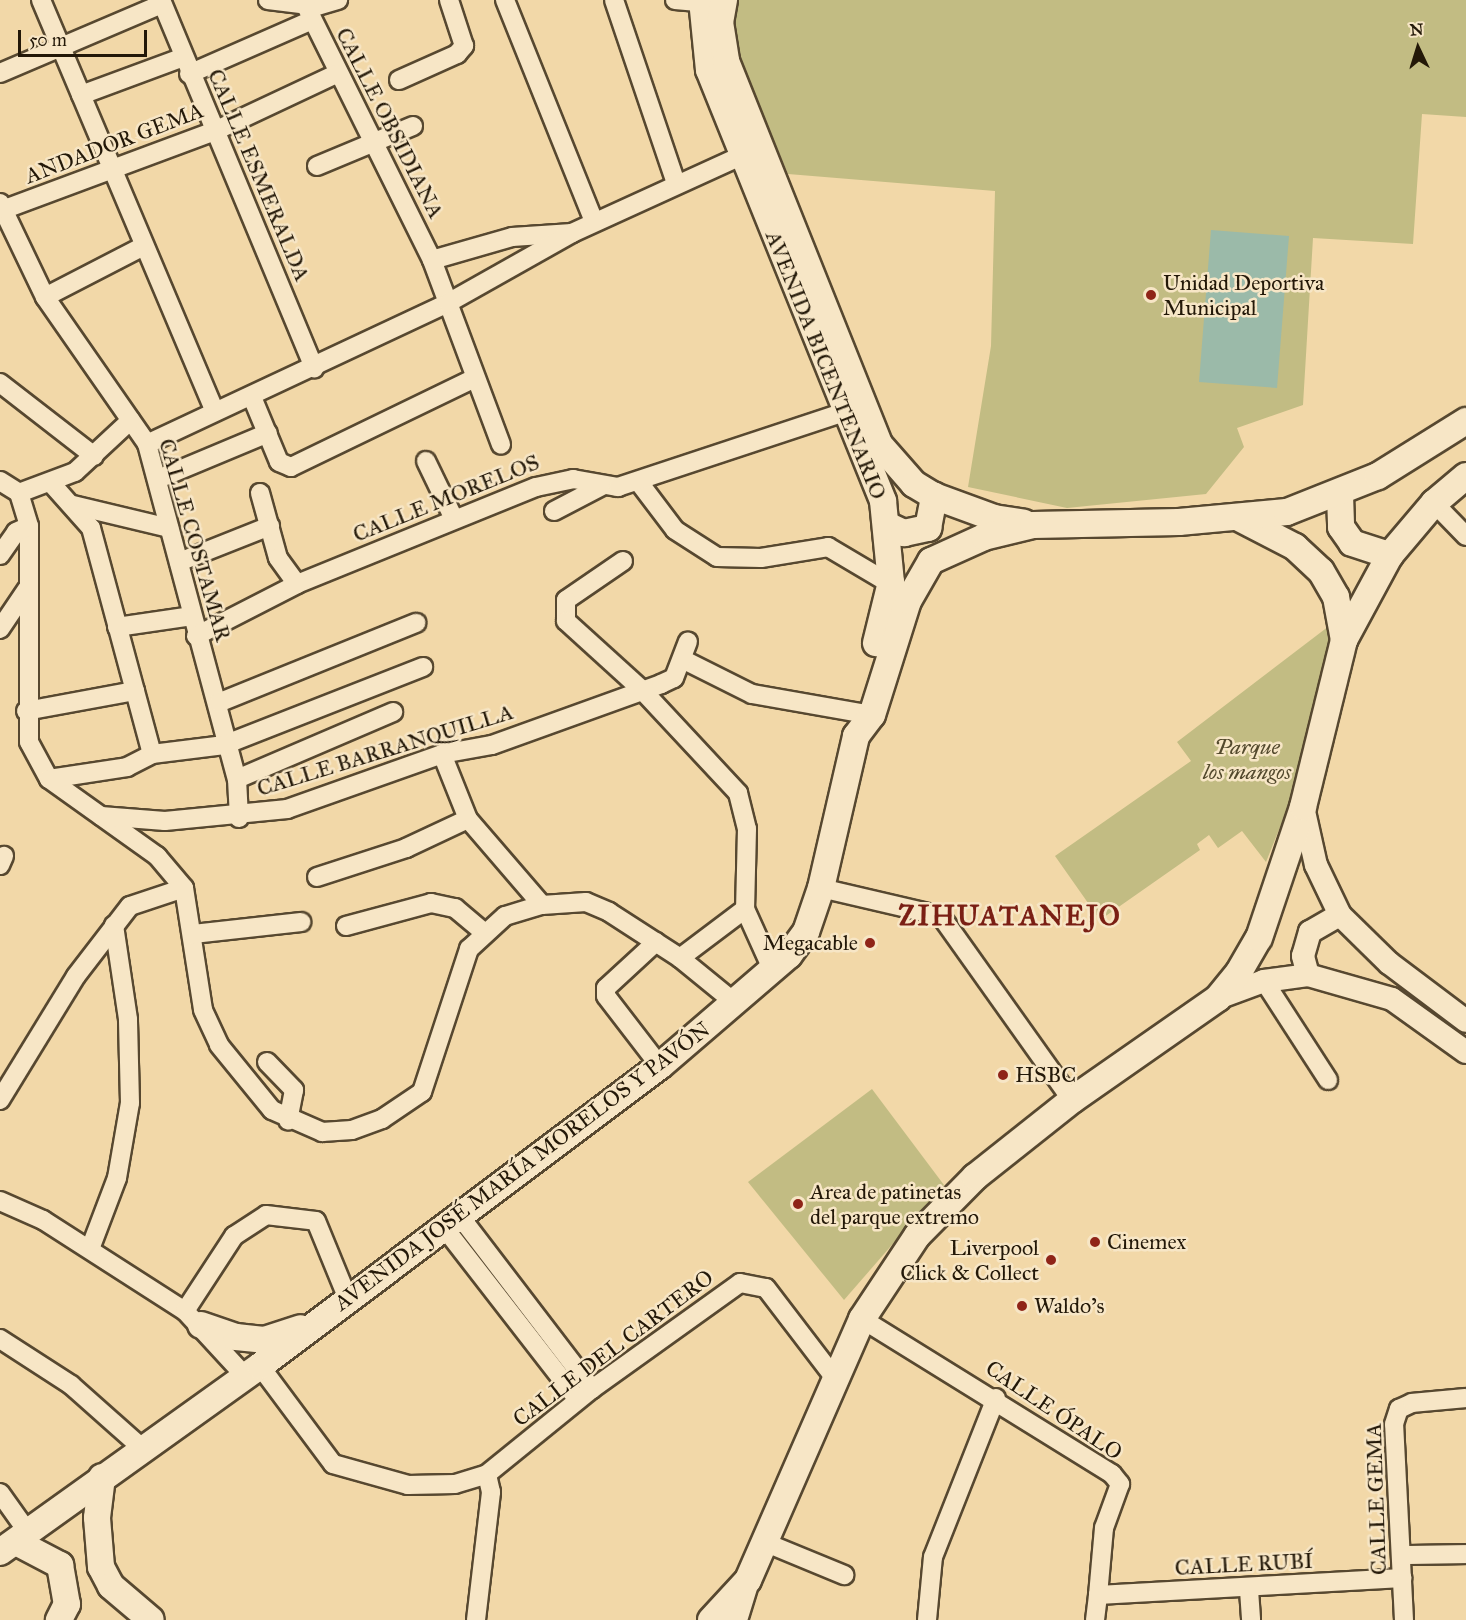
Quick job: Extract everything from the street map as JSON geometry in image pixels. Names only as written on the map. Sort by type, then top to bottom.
[{"type":"main road","name":"AVENIDA BICENTENARIO","points":[[712,1],[709,70],[752,151],[853,409],[889,526],[900,591],[862,721]]},
{"type":"main road","name":"AVENIDA BICENTENARIO","points":[[853,409],[879,444],[924,490],[994,518],[1033,525]]},
{"type":"main road","points":[[900,591],[931,561],[984,537],[1033,525],[1241,519],[1287,512],[1340,495],[1378,476],[1466,421]]},
{"type":"main road","points":[[1378,476],[1428,461],[1466,437]]},
{"type":"main road","points":[[711,1620],[748,1580],[837,1381],[862,1319],[917,1236],[975,1178],[1072,1100],[1218,998],[1259,938],[1303,807],[1344,640],[1390,555],[1440,508],[1466,476]]},
{"type":"main road","points":[[883,501],[896,487],[924,490],[927,528],[904,533],[889,526]]},
{"type":"main road","points":[[1340,495],[1341,527],[1352,543],[1390,555]]},
{"type":"main road","points":[[1440,508],[1466,497]]},
{"type":"main road","points":[[1241,519],[1295,547],[1321,571],[1336,597],[1344,640]]},
{"type":"main road","name":"AVENIDA JOSÉ MARÍA MORELOS Y PAVÓN","points":[[14,1542],[253,1371],[660,1066],[773,971],[806,932],[821,888],[862,721]]},
{"type":"main road","points":[[193,1318],[236,1337],[264,1340],[318,1323]]},
{"type":"main road","points":[[102,1478],[97,1518],[101,1567],[111,1586],[151,1620]]},
{"type":"main road","points":[[14,1542],[60,1565],[67,1604],[59,1620]]},
{"type":"street","points":[[41,0],[142,247],[215,411]]},
{"type":"street","points":[[268,0],[309,13]]},
{"type":"street","points":[[81,94],[185,66],[338,0]]},
{"type":"street","points":[[399,80],[457,54],[464,46],[449,0]]},
{"type":"street","points":[[504,0],[594,221]]},
{"type":"street","points":[[614,0],[676,183]]},
{"type":"street","points":[[675,0],[712,1]]},
{"type":"street","points":[[0,73],[161,2]]},
{"type":"street","name":"CALLE ESMERALDA","points":[[161,2],[185,66],[216,130],[315,368]]},
{"type":"street","name":"CALLE OBSIDIANA","points":[[309,13],[336,74],[432,260],[501,445]]},
{"type":"street","name":"ANDADOR GEMA","points":[[3,206],[216,130],[336,74]]},
{"type":"street","points":[[317,166],[413,126]]},
{"type":"street","points":[[147,444],[215,411],[315,368],[448,303],[594,221],[752,151]]},
{"type":"street","name":"CALLE COSTAMAR","points":[[3,206],[7,229],[45,297],[147,444],[158,479],[196,636],[218,703],[224,745],[237,779],[239,818]]},
{"type":"street","points":[[432,260],[512,237],[573,233]]},
{"type":"street","points":[[45,297],[142,247]]},
{"type":"street","points":[[252,397],[279,462],[291,467],[475,378]]},
{"type":"street","points":[[0,382],[94,456]]},
{"type":"street","name":"CALLE MORELOS","points":[[196,636],[297,584],[454,519],[557,480],[602,486],[638,481],[853,409]]},
{"type":"street","points":[[19,493],[51,483],[94,456],[131,420]]},
{"type":"street","points":[[158,479],[268,434]]},
{"type":"street","points":[[426,461],[454,519]]},
{"type":"street","points":[[0,481],[19,493],[28,526],[26,711],[29,742],[49,780],[157,856],[184,888],[193,934],[203,1010],[219,1045],[250,1087],[288,1120],[322,1132],[352,1130],[382,1119],[422,1092],[449,996],[469,949],[505,915],[542,905],[586,902],[680,958],[734,1002]]},
{"type":"street","points":[[638,481],[675,530],[717,557],[761,558],[828,547],[900,591]]},
{"type":"street","points":[[51,483],[73,505],[91,528],[152,754]]},
{"type":"street","points":[[554,511],[602,486]]},
{"type":"street","points":[[260,493],[282,568],[297,584]]},
{"type":"street","points":[[73,505],[169,528]]},
{"type":"street","points":[[1440,508],[1466,536]]},
{"type":"street","points":[[0,555],[16,532],[28,526]]},
{"type":"street","points":[[179,562],[270,526]]},
{"type":"street","points":[[623,561],[566,600],[563,612],[566,621],[642,690],[738,793],[747,829],[745,909],[773,971]]},
{"type":"street","points":[[0,629],[28,587]]},
{"type":"street","points":[[117,627],[192,616]]},
{"type":"street","points":[[218,703],[416,623]]},
{"type":"street","points":[[688,642],[684,660],[752,694],[862,721]]},
{"type":"street","name":"CALLE BARRANQUILLA","points":[[99,816],[165,821],[239,818],[287,809],[442,754],[492,745],[674,678],[684,660]]},
{"type":"street","points":[[49,780],[127,767],[152,754],[224,745],[423,667]]},
{"type":"street","points":[[26,711],[135,691]]},
{"type":"street","points":[[237,779],[393,712]]},
{"type":"street","points":[[442,754],[468,819],[542,905]]},
{"type":"street","points":[[1303,807],[1316,865],[1340,915],[1389,963],[1465,1018]]},
{"type":"street","points":[[317,878],[414,845],[468,819]]},
{"type":"street","points":[[0,1100],[114,925],[130,906],[184,888]]},
{"type":"street","points":[[821,888],[941,916],[1072,1100]]},
{"type":"street","points":[[345,926],[405,907],[441,905],[455,908],[485,933]]},
{"type":"street","points":[[680,958],[745,909]]},
{"type":"street","points":[[1308,975],[1304,956],[1310,932],[1340,915]]},
{"type":"street","points":[[193,934],[301,922]]},
{"type":"street","points":[[90,1248],[117,1178],[130,1103],[128,1019],[114,925]]},
{"type":"street","points":[[656,942],[606,988],[606,996],[660,1066]]},
{"type":"street","points":[[1218,998],[1264,981],[1308,975],[1392,999],[1466,1052]]},
{"type":"street","points":[[1264,981],[1328,1080]]},
{"type":"street","points":[[267,1062],[294,1090],[288,1120]]},
{"type":"street","points":[[0,1201],[90,1248],[193,1318],[253,1371],[333,1464],[408,1485],[455,1484],[487,1474],[491,1492],[476,1620]]},
{"type":"street","points":[[193,1318],[245,1224],[266,1215],[303,1216],[316,1221],[327,1241],[348,1299]]},
{"type":"street","points":[[451,1221],[585,1394]]},
{"type":"street","name":"CALLE DEL CARTERO","points":[[487,1474],[585,1394],[740,1283],[753,1282],[766,1288],[837,1381]]},
{"type":"street","name":"CALLE ÓPALO","points":[[862,1319],[996,1398],[1120,1484],[1104,1528],[1095,1606]]},
{"type":"street","points":[[0,1339],[71,1385],[142,1449]]},
{"type":"street","points":[[927,1620],[933,1557],[996,1398]]},
{"type":"street","name":"CALLE GEMA","points":[[1404,1620],[1394,1424],[1399,1410],[1412,1402],[1466,1398]]},
{"type":"street","points":[[0,1493],[14,1542]]},
{"type":"street","points":[[764,1542],[844,1575]]},
{"type":"street","points":[[1402,1555],[1466,1554]]},
{"type":"street","name":"CALLE RUBÍ","points":[[1095,1606],[1249,1590],[1403,1578]]},
{"type":"street","points":[[736,1620],[748,1580]]},
{"type":"street","points":[[1249,1590],[1251,1620]]},
{"type":"green space","name":"Unidad Deportiva Municipal","points":[[736,0],[1466,0],[1466,117],[1422,114],[1413,244],[1313,238],[1303,405],[1237,428],[1244,447],[1206,494],[1067,508],[968,487],[991,346],[995,191],[788,174],[741,63],[733,26]]},
{"type":"green space","name":"Parque los mangos","points":[[1333,623],[1332,657],[1298,782],[1266,862],[1242,831],[1218,848],[1209,835],[1197,844],[1200,850],[1100,920],[1055,856],[1191,761],[1177,742]]},
{"type":"green space","points":[[872,1089],[944,1185],[844,1300],[748,1182]]},
{"type":"shaded area","points":[[1211,230],[1289,236],[1277,388],[1199,382]]},
{"type":"place","name":"Unidad Deportiva Municipal","points":[[1151,295]]},
{"type":"place","name":"Megacable","points":[[870,943]]},
{"type":"place","name":"HSBC","points":[[1003,1075]]},
{"type":"place","name":"Area de patinetas del parque extremo","points":[[798,1204]]},
{"type":"place","name":"Cinemex","points":[[1095,1242]]},
{"type":"place","name":"Liverpool Click & Collect","points":[[1051,1260]]},
{"type":"place","name":"Waldo's","points":[[1022,1306]]},
{"type":"district","name":"ZIHUATANEJO","points":[[1010,916]]}]
